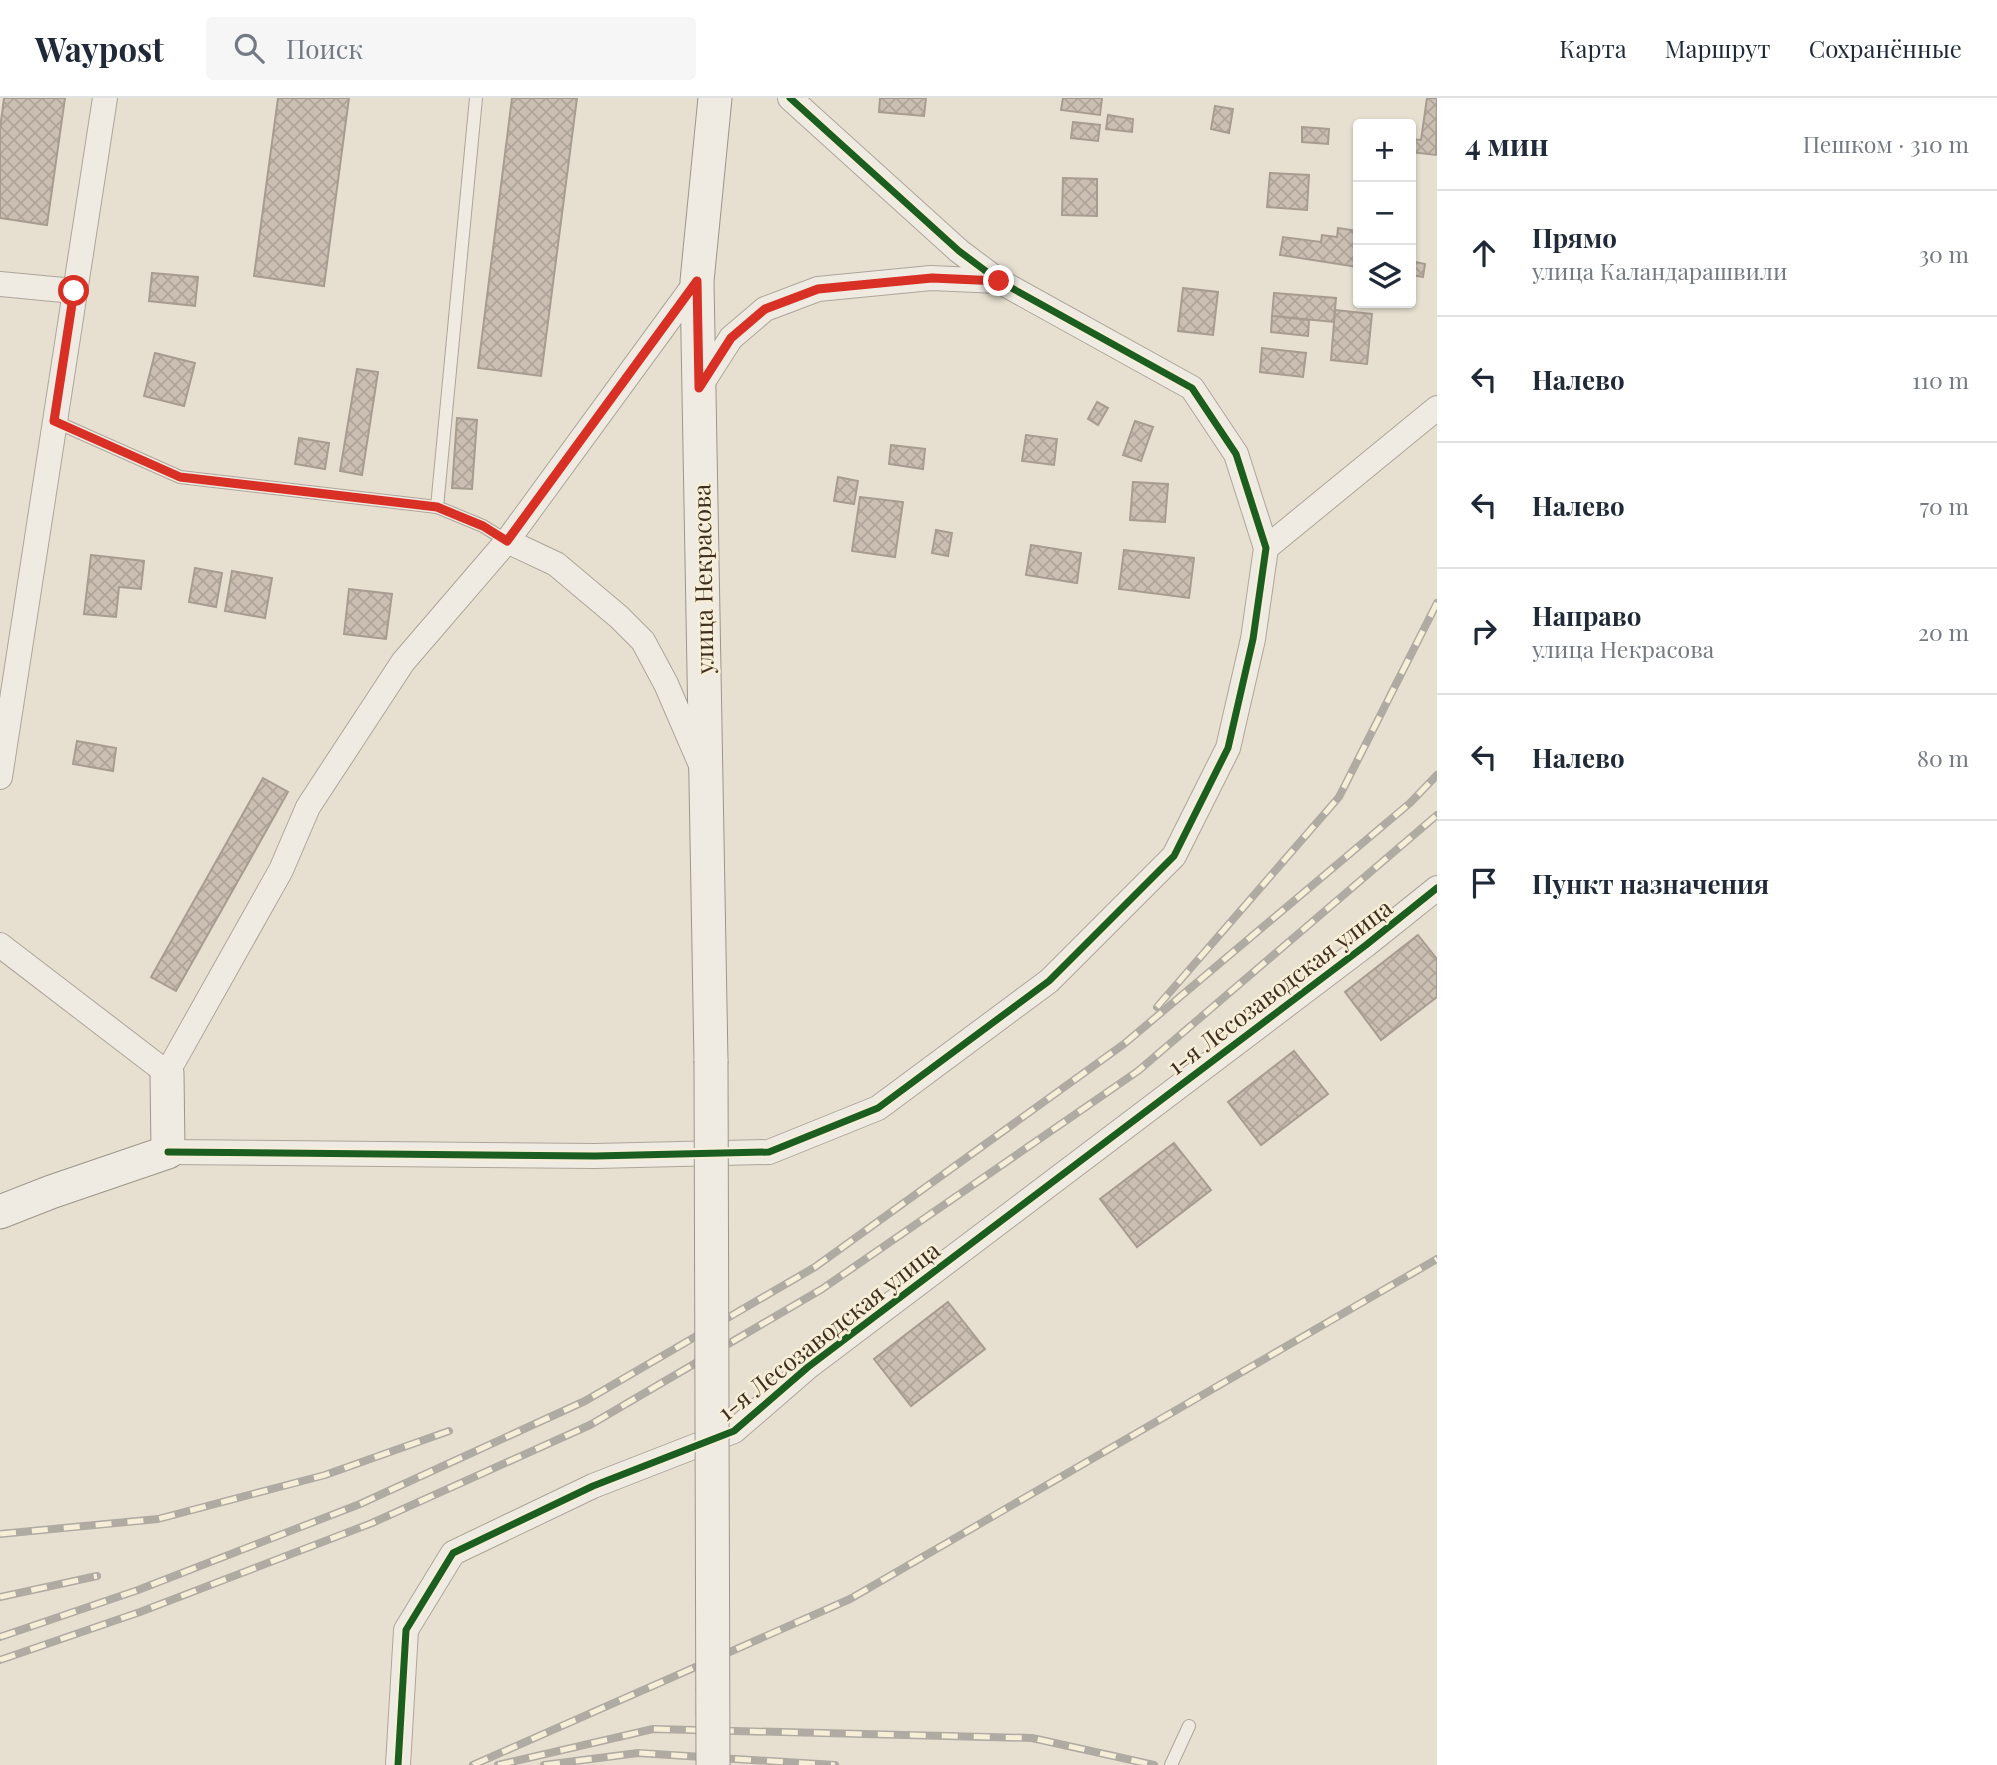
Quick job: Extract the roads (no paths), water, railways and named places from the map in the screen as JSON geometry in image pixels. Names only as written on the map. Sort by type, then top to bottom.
[{"type":"main road","name":"улица Некрасова","points":[[713,1765],[710,1061],[697,281],[715,98]]},
{"type":"main road","points":[[0,1212],[168,1152],[167,1073]]},
{"type":"street","points":[[0,777],[105,98]]},
{"type":"street","points":[[168,1152],[594,1156],[769,1152],[878,1108],[1049,981],[1174,856],[1227,748],[1253,639],[1266,548],[1236,454],[1192,388],[999,281],[959,251],[790,98]]},
{"type":"street","points":[[699,388],[731,338],[765,309],[818,289],[932,278],[999,281]]},
{"type":"street","points":[[0,945],[167,1073],[281,870],[308,807],[403,662],[507,541],[697,281]]},
{"type":"street","points":[[0,284],[74,291]]},
{"type":"street","points":[[1266,548],[1437,408]]},
{"type":"street","points":[[507,541],[556,564],[620,617],[643,641],[666,684],[705,772]]},
{"type":"street","name":"1-я Лесозаводская улица","points":[[398,1765],[406,1630],[453,1553],[593,1486],[734,1431],[807,1367],[1366,945],[1437,888]]},
{"type":"lane","points":[[437,507],[476,98]]},
{"type":"lane","points":[[54,421],[180,477],[437,507],[483,526],[507,541]]},
{"type":"lane","points":[[1171,1765],[1189,1726]]},
{"type":"railway","points":[[1157,1007],[1339,797],[1437,603]]},
{"type":"railway","points":[[0,1637],[138,1590],[360,1504],[585,1401],[815,1267],[1124,1044],[1410,803],[1437,775]]},
{"type":"railway","points":[[0,1660],[140,1612],[372,1523],[590,1425],[822,1289],[1138,1071],[1437,815]]},
{"type":"railway","points":[[473,1765],[850,1599],[1437,1259]]},
{"type":"railway","points":[[0,1534],[158,1519],[325,1475],[449,1431]]},
{"type":"railway","points":[[0,1597],[97,1576]]},
{"type":"railway","points":[[498,1765],[653,1729],[1032,1738],[1154,1765]]},
{"type":"railway","points":[[544,1765],[638,1753],[835,1765]]}]
